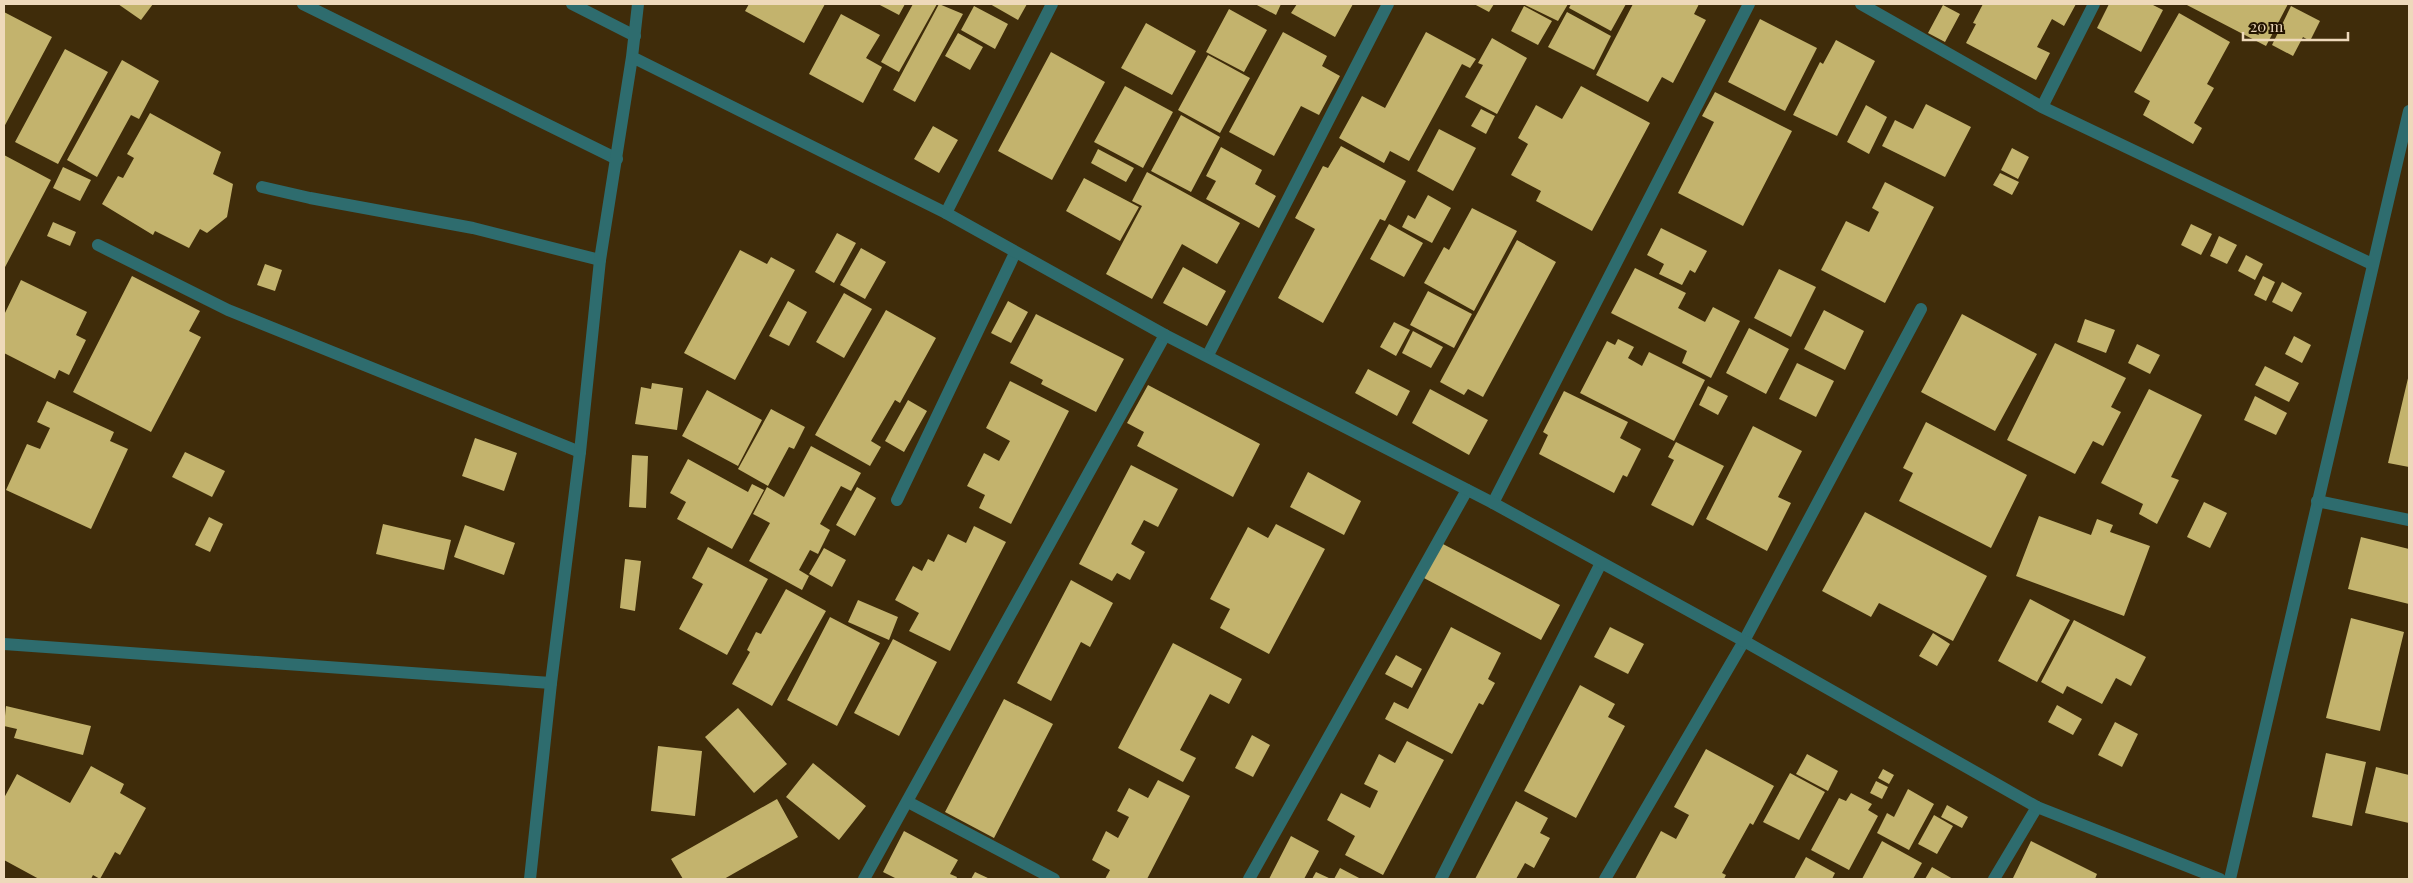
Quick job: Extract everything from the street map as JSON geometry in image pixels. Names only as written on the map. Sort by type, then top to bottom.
[{"type":"street","points":[[304,4],[617,159]]},
{"type":"street","points":[[572,4],[634,36]]},
{"type":"street","points":[[530,879],[551,683],[580,452],[600,260],[617,159],[638,4]]},
{"type":"street","points":[[946,213],[1052,4]]},
{"type":"street","points":[[1208,355],[1388,4]]},
{"type":"street","points":[[1493,503],[1749,4]]},
{"type":"street","points":[[1861,4],[2042,107],[2372,264]]},
{"type":"street","points":[[2042,107],[2094,4]]},
{"type":"street","points":[[632,57],[946,213],[1165,335],[1208,355],[1493,503],[1744,641],[2037,806],[2220,879]]},
{"type":"street","points":[[2230,879],[2372,264],[2406,140],[2409,110]]},
{"type":"street","points":[[262,187],[310,198],[473,228],[600,260]]},
{"type":"street","points":[[98,245],[228,310],[580,452]]},
{"type":"street","points":[[897,500],[1015,253]]},
{"type":"street","points":[[1606,879],[1744,641],[1921,308]]},
{"type":"street","points":[[864,879],[1165,335]]},
{"type":"street","points":[[1249,879],[1467,490]]},
{"type":"street","points":[[2317,501],[2409,520]]},
{"type":"street","points":[[1441,879],[1601,563]]},
{"type":"street","points":[[4,644],[551,683]]},
{"type":"street","points":[[908,802],[1054,879]]},
{"type":"street","points":[[1994,879],[2037,806]]},
{"type":"building","points":[[118,4],[153,4],[141,20]]},
{"type":"building","points":[[749,4],[825,4],[804,43],[745,11]]},
{"type":"building","points":[[878,4],[905,4],[899,15]]},
{"type":"building","points":[[913,4],[937,4],[899,72],[881,62]]},
{"type":"building","points":[[939,4],[963,14],[915,102],[893,90]]},
{"type":"building","points":[[990,4],[1027,4],[1018,20]]},
{"type":"building","points":[[1255,4],[1281,4],[1276,15]]},
{"type":"building","points":[[1297,4],[1353,4],[1335,37],[1291,13]]},
{"type":"building","points":[[1474,4],[1494,4],[1489,12]]},
{"type":"building","points":[[1523,4],[1568,4],[1558,21]]},
{"type":"building","points":[[1571,4],[1626,4],[1611,31],[1569,8]]},
{"type":"building","points":[[1633,4],[1699,4],[1694,14],[1706,20],[1673,83],[1662,77],[1648,102],[1596,75]]},
{"type":"building","points":[[1983,4],[2076,4],[2064,26],[2052,19],[2037,47],[2050,53],[2036,80],[1966,43],[1976,24],[1973,23]]},
{"type":"building","points":[[2109,4],[2151,4],[2163,10],[2141,52],[2097,28]]},
{"type":"building","points":[[2185,4],[2288,4],[2266,46]]},
{"type":"building","points":[[1943,5],[1960,14],[1945,42],[1928,33]]},
{"type":"building","points":[[974,6],[1008,24],[995,49],[961,30]]},
{"type":"building","points":[[1524,6],[1552,21],[1538,45],[1511,31]]},
{"type":"building","points":[[2291,6],[2320,21],[2310,41],[2303,37],[2293,56],[2272,45]]},
{"type":"building","points":[[1229,9],[1267,30],[1244,72],[1206,52]]},
{"type":"building","points":[[4,12],[52,37],[4,127]]},
{"type":"building","points":[[1567,12],[1611,36],[1594,70],[1548,47]]},
{"type":"building","points":[[2179,13],[2230,42],[2207,84],[2214,88],[2194,123],[2202,128],[2193,144],[2143,115],[2150,101],[2134,92]]},
{"type":"building","points":[[841,14],[880,35],[866,58],[882,67],[863,103],[809,74]]},
{"type":"building","points":[[1760,19],[1817,48],[1785,111],[1728,82]]},
{"type":"building","points":[[1146,23],[1196,51],[1172,95],[1121,68]]},
{"type":"building","points":[[1283,32],[1327,56],[1322,66],[1340,76],[1319,115],[1301,106],[1274,156],[1229,132]]},
{"type":"building","points":[[1426,32],[1476,59],[1470,68],[1462,64],[1409,161],[1390,151],[1384,163],[1339,138],[1362,96],[1385,108]]},
{"type":"building","points":[[958,33],[983,47],[970,70],[945,56]]},
{"type":"building","points":[[1492,38],[1527,58],[1497,114],[1465,97],[1483,65],[1478,63]]},
{"type":"building","points":[[1836,40],[1875,61],[1837,136],[1793,115],[1820,62],[1823,64]]},
{"type":"building","points":[[65,49],[108,72],[58,164],[15,142]]},
{"type":"building","points":[[1051,52],[1105,82],[1052,180],[998,151]]},
{"type":"building","points":[[1208,55],[1250,78],[1220,133],[1178,110]]},
{"type":"building","points":[[122,60],[159,81],[139,119],[131,115],[97,177],[67,160]]},
{"type":"building","points":[[1125,86],[1173,112],[1143,168],[1094,142]]},
{"type":"building","points":[[1581,86],[1650,123],[1592,231],[1536,201],[1541,191],[1511,175],[1528,144],[1518,138],[1536,105],[1562,119]]},
{"type":"building","points":[[1715,92],[1792,131],[1743,226],[1678,193],[1714,122],[1702,116]]},
{"type":"building","points":[[1926,104],[1971,127],[1945,177],[1882,146],[1895,120],[1913,129]]},
{"type":"building","points":[[1866,105],[1887,117],[1869,154],[1847,142]]},
{"type":"building","points":[[1481,109],[1495,116],[1486,134],[1471,126]]},
{"type":"building","points":[[150,113],[221,152],[213,174],[233,184],[227,217],[207,233],[200,229],[189,248],[155,231],[153,235],[102,204],[118,176],[123,178],[134,158],[127,154]]},
{"type":"building","points":[[1181,115],[1220,137],[1191,192],[1151,171]]},
{"type":"building","points":[[933,126],[958,140],[939,173],[914,159]]},
{"type":"building","points":[[1439,129],[1476,148],[1453,191],[1417,171]]},
{"type":"building","points":[[1341,146],[1406,181],[1385,221],[1380,219],[1323,323],[1278,298],[1315,229],[1295,218],[1323,166],[1328,168]]},
{"type":"building","points":[[1221,147],[1262,170],[1255,184],[1276,196],[1259,228],[1206,199],[1216,181],[1206,176]]},
{"type":"building","points":[[2012,148],[2029,157],[2018,179],[2001,170]]},
{"type":"building","points":[[1098,149],[1134,168],[1126,182],[1091,163]]},
{"type":"building","points":[[4,155],[51,180],[4,269]]},
{"type":"building","points":[[63,167],[91,180],[80,201],[53,188]]},
{"type":"building","points":[[1147,172],[1240,223],[1217,264],[1182,244],[1152,299],[1106,274],[1142,206],[1132,201]]},
{"type":"building","points":[[2000,173],[2019,182],[2012,195],[1993,185]]},
{"type":"building","points":[[1084,178],[1139,207],[1120,241],[1066,211]]},
{"type":"building","points":[[1885,182],[1934,207],[1885,303],[1821,270],[1846,221],[1869,232],[1879,212],[1872,208]]},
{"type":"building","points":[[1428,195],[1451,208],[1432,243],[1402,227],[1408,215],[1415,219]]},
{"type":"building","points":[[1472,208],[1517,231],[1474,311],[1424,283],[1444,247],[1449,250]]},
{"type":"building","points":[[53,222],[76,232],[70,246],[47,236]]},
{"type":"building","points":[[1389,224],[1423,243],[1404,277],[1370,259]]},
{"type":"building","points":[[2191,224],[2212,234],[2201,255],[2181,245]]},
{"type":"building","points":[[1661,228],[1707,251],[1695,273],[1690,270],[1682,285],[1659,274],[1664,264],[1647,255]]},
{"type":"building","points":[[837,233],[856,243],[834,283],[815,272]]},
{"type":"building","points":[[2219,236],[2237,245],[2227,264],[2210,256]]},
{"type":"building","points":[[1517,240],[1556,262],[1483,397],[1468,389],[1464,395],[1440,382]]},
{"type":"building","points":[[861,248],[886,262],[865,299],[840,285]]},
{"type":"building","points":[[740,250],[767,264],[771,257],[795,270],[735,380],[684,353]]},
{"type":"building","points":[[2246,255],[2263,264],[2255,280],[2238,271]]},
{"type":"building","points":[[265,264],[282,270],[275,291],[257,285]]},
{"type":"building","points":[[1183,267],[1226,291],[1207,326],[1163,303]]},
{"type":"building","points":[[1635,268],[1686,293],[1678,308],[1705,322],[1713,307],[1740,321],[1711,378],[1682,363],[1687,351],[1611,313]]},
{"type":"building","points":[[1779,269],[1816,287],[1791,337],[1754,318]]},
{"type":"building","points":[[132,276],[200,311],[189,331],[201,337],[151,432],[73,392]]},
{"type":"building","points":[[2263,276],[2275,282],[2266,301],[2254,295]]},
{"type":"building","points":[[21,280],[87,312],[76,335],[86,340],[69,375],[59,370],[55,379],[4,353],[4,315]]},
{"type":"building","points":[[2282,282],[2302,293],[2292,312],[2272,302]]},
{"type":"building","points":[[1428,291],[1472,314],[1454,348],[1410,325]]},
{"type":"building","points":[[844,293],[872,309],[844,358],[816,342]]},
{"type":"building","points":[[788,301],[807,312],[789,346],[769,336]]},
{"type":"building","points":[[1008,301],[1028,312],[1011,343],[991,333]]},
{"type":"building","points":[[886,310],[936,338],[900,403],[895,400],[871,441],[881,447],[870,466],[815,435]]},
{"type":"building","points":[[1824,310],[1864,331],[1845,370],[1804,349]]},
{"type":"building","points":[[1036,314],[1124,359],[1096,412],[1041,384],[1043,380],[1010,363]]},
{"type":"building","points":[[1962,314],[2037,354],[1995,431],[1921,392]]},
{"type":"building","points":[[2085,319],[2115,330],[2106,353],[2077,342]]},
{"type":"building","points":[[1394,322],[1410,330],[1396,356],[1380,347]]},
{"type":"building","points":[[1749,328],[1789,349],[1766,394],[1726,373]]},
{"type":"building","points":[[1413,331],[1443,347],[1431,368],[1402,353]]},
{"type":"building","points":[[2294,336],[2311,345],[2302,363],[2285,354]]},
{"type":"building","points":[[1618,339],[1634,347],[1628,358],[1642,366],[1649,352],[1705,380],[1674,441],[1580,393],[1607,341],[1615,345]]},
{"type":"building","points":[[2055,343],[2126,378],[2111,407],[2121,412],[2103,446],[2093,441],[2075,474],[2007,440]]},
{"type":"building","points":[[2137,344],[2160,355],[2150,374],[2128,363]]},
{"type":"building","points":[[1797,363],[1834,381],[1816,417],[1779,399]]},
{"type":"building","points":[[2265,366],[2299,383],[2289,402],[2255,385]]},
{"type":"building","points":[[1368,369],[1410,391],[1397,416],[1355,393]]},
{"type":"building","points":[[2409,374],[2409,467],[2388,463]]},
{"type":"building","points":[[1010,381],[1069,411],[1011,524],[979,508],[985,495],[967,486],[984,453],[999,461],[1010,441],[986,428]]},
{"type":"building","points":[[652,383],[683,388],[677,430],[635,424],[641,387],[651,389]]},
{"type":"building","points":[[1148,385],[1260,444],[1233,497],[1137,446],[1144,432],[1127,423]]},
{"type":"building","points":[[1708,386],[1728,396],[1718,415],[1699,405]]},
{"type":"building","points":[[1430,389],[1488,420],[1469,455],[1412,423]]},
{"type":"building","points":[[2149,389],[2202,415],[2171,477],[2179,480],[2157,524],[2139,514],[2143,504],[2101,483]]},
{"type":"building","points":[[707,390],[762,420],[738,466],[682,436]]},
{"type":"building","points":[[1564,391],[1628,422],[1620,438],[1641,449],[1627,477],[1623,475],[1614,493],[1539,454],[1548,435],[1543,432]]},
{"type":"building","points":[[2255,396],[2287,413],[2276,435],[2244,420]]},
{"type":"building","points":[[908,400],[927,411],[904,452],[885,441]]},
{"type":"building","points":[[47,401],[114,432],[110,441],[128,449],[91,529],[6,490],[27,444],[40,449],[50,428],[37,422]]},
{"type":"building","points":[[771,409],[805,427],[794,449],[789,447],[768,486],[738,469]]},
{"type":"building","points":[[1926,422],[2027,475],[1991,548],[1899,501],[1913,473],[1903,468]]},
{"type":"building","points":[[1753,426],[1802,451],[1778,497],[1791,503],[1767,551],[1706,519]]},
{"type":"building","points":[[475,438],[517,453],[504,491],[462,476]]},
{"type":"building","points":[[1676,442],[1724,466],[1693,526],[1651,505],[1674,460],[1668,457]]},
{"type":"building","points":[[811,446],[861,473],[851,491],[841,486],[820,524],[830,530],[818,554],[810,550],[799,570],[809,576],[802,590],[749,561],[770,523],[753,514],[767,487],[784,497]]},
{"type":"building","points":[[185,452],[225,471],[212,497],[172,477]]},
{"type":"building","points":[[632,455],[648,456],[646,508],[629,507]]},
{"type":"building","points":[[688,459],[748,492],[752,484],[764,490],[732,549],[677,519],[686,502],[670,493]]},
{"type":"building","points":[[1131,465],[1178,489],[1158,527],[1144,520],[1131,544],[1145,552],[1130,580],[1117,573],[1112,581],[1079,564]]},
{"type":"building","points":[[1308,472],[1361,501],[1344,535],[1290,507]]},
{"type":"building","points":[[857,487],[876,498],[855,536],[836,525]]},
{"type":"building","points":[[2204,502],[2227,513],[2210,548],[2187,537]]},
{"type":"building","points":[[1865,512],[1987,576],[1953,641],[1879,603],[1871,617],[1822,591]]},
{"type":"building","points":[[2039,516],[2091,535],[2097,519],[2113,525],[2110,532],[2150,546],[2124,616],[2016,576]]},
{"type":"building","points":[[209,517],[223,524],[210,552],[195,545]]},
{"type":"building","points":[[383,524],[451,540],[444,570],[376,554]]},
{"type":"building","points":[[1276,524],[1325,549],[1269,654],[1220,628],[1230,609],[1210,599],[1248,527],[1268,538]]},
{"type":"building","points":[[465,525],[515,543],[504,575],[454,557]]},
{"type":"building","points":[[974,526],[1006,542],[950,651],[909,631],[919,613],[895,600],[913,566],[922,571],[928,559],[934,562],[948,534],[966,543]]},
{"type":"building","points":[[2361,537],[2409,549],[2409,604],[2348,589]]},
{"type":"building","points":[[1441,543],[1560,605],[1541,640],[1422,577]]},
{"type":"building","points":[[708,547],[768,579],[727,655],[679,629],[703,584],[692,578]]},
{"type":"building","points":[[824,548],[846,560],[832,587],[809,574]]},
{"type":"building","points":[[625,559],[641,561],[635,611],[620,608]]},
{"type":"building","points":[[1071,580],[1113,603],[1090,647],[1081,642],[1051,701],[1017,683]]},
{"type":"building","points":[[786,589],[826,611],[772,706],[732,684],[750,652],[747,650],[756,632],[761,634]]},
{"type":"building","points":[[2030,599],[2070,620],[2037,682],[1998,661]]},
{"type":"building","points":[[858,600],[898,617],[889,640],[848,622]]},
{"type":"building","points":[[830,617],[880,643],[837,726],[787,700]]},
{"type":"building","points":[[2351,618],[2404,632],[2380,731],[2326,718]]},
{"type":"building","points":[[2074,620],[2146,657],[2131,686],[2116,678],[2102,704],[2067,686],[2063,694],[2041,682]]},
{"type":"building","points":[[1451,627],[1501,653],[1488,679],[1495,683],[1483,705],[1479,703],[1452,754],[1385,719],[1394,702],[1408,709]]},
{"type":"building","points":[[1610,627],[1644,644],[1628,674],[1594,657]]},
{"type":"building","points":[[1933,633],[1950,644],[1937,666],[1919,656]]},
{"type":"building","points":[[893,639],[937,662],[899,736],[854,713]]},
{"type":"building","points":[[1173,643],[1242,679],[1229,704],[1210,694],[1180,750],[1196,758],[1183,782],[1118,748]]},
{"type":"building","points":[[1396,655],[1422,669],[1412,688],[1385,674]]},
{"type":"building","points":[[1580,685],[1615,704],[1608,717],[1625,726],[1576,818],[1524,791]]},
{"type":"building","points":[[1004,699],[1053,724],[994,838],[945,812]]},
{"type":"building","points":[[2057,705],[2082,719],[2073,735],[2048,722]]},
{"type":"building","points":[[6,706],[91,726],[83,755],[14,738],[17,729],[4,726]]},
{"type":"building","points":[[738,708],[787,764],[754,793],[705,737]]},
{"type":"building","points":[[2115,722],[2138,734],[2122,767],[2098,755]]},
{"type":"building","points":[[1252,735],[1270,745],[1253,777],[1235,768]]},
{"type":"building","points":[[1407,741],[1444,760],[1383,875],[1345,855],[1355,836],[1327,820],[1341,793],[1370,808],[1378,791],[1364,784],[1379,754],[1395,763]]},
{"type":"building","points":[[658,746],[702,751],[695,816],[651,811]]},
{"type":"building","points":[[1706,749],[1774,786],[1753,825],[1750,823],[1722,873],[1726,875],[1724,879],[1635,879],[1661,831],[1676,839],[1689,815],[1674,807]]},
{"type":"building","points":[[2326,753],[2366,762],[2352,826],[2312,817]]},
{"type":"building","points":[[1807,754],[1838,771],[1828,791],[1796,774]]},
{"type":"building","points":[[813,763],[866,806],[839,840],[786,797]]},
{"type":"building","points":[[91,766],[124,784],[120,793],[146,808],[120,855],[115,852],[100,879],[93,875],[91,879],[39,879],[4,860],[4,798],[17,774],[70,803]]},
{"type":"building","points":[[2376,767],[2409,775],[2409,823],[2365,813]]},
{"type":"building","points":[[1883,769],[1894,775],[1889,784],[1878,778]]},
{"type":"building","points":[[1790,773],[1825,792],[1799,840],[1763,822]]},
{"type":"building","points":[[1158,780],[1190,796],[1147,879],[1105,879],[1110,870],[1092,860],[1106,831],[1118,838],[1129,817],[1117,811],[1129,788],[1148,798]]},
{"type":"building","points":[[1876,781],[1888,787],[1882,799],[1870,793]]},
{"type":"building","points":[[1908,789],[1934,804],[1909,850],[1877,833],[1887,813],[1894,817]]},
{"type":"building","points":[[1851,793],[1872,804],[1868,810],[1878,816],[1849,870],[1811,850],[1839,798],[1846,801]]},
{"type":"building","points":[[777,799],[798,837],[724,879],[683,879],[671,859]]},
{"type":"building","points":[[1516,801],[1548,818],[1540,833],[1550,838],[1534,868],[1525,863],[1516,879],[1475,879]]},
{"type":"building","points":[[1947,805],[1968,817],[1962,828],[1941,817]]},
{"type":"building","points":[[1934,815],[1953,826],[1937,854],[1918,844]]},
{"type":"building","points":[[904,831],[958,860],[950,874],[957,877],[956,879],[897,879],[883,872]]},
{"type":"building","points":[[1291,836],[1319,851],[1304,879],[1269,879]]},
{"type":"building","points":[[1882,841],[1922,863],[1913,879],[1862,879]]},
{"type":"building","points":[[2031,841],[2097,874],[2095,879],[2013,878]]},
{"type":"building","points":[[1806,857],[1835,873],[1832,879],[1794,879]]},
{"type":"building","points":[[1932,867],[1953,879],[1925,879]]},
{"type":"building","points":[[1340,868],[1361,879],[1334,879]]},
{"type":"building","points":[[975,872],[990,879],[971,879]]},
{"type":"building","points":[[1316,872],[1331,879],[1312,879]]}]
